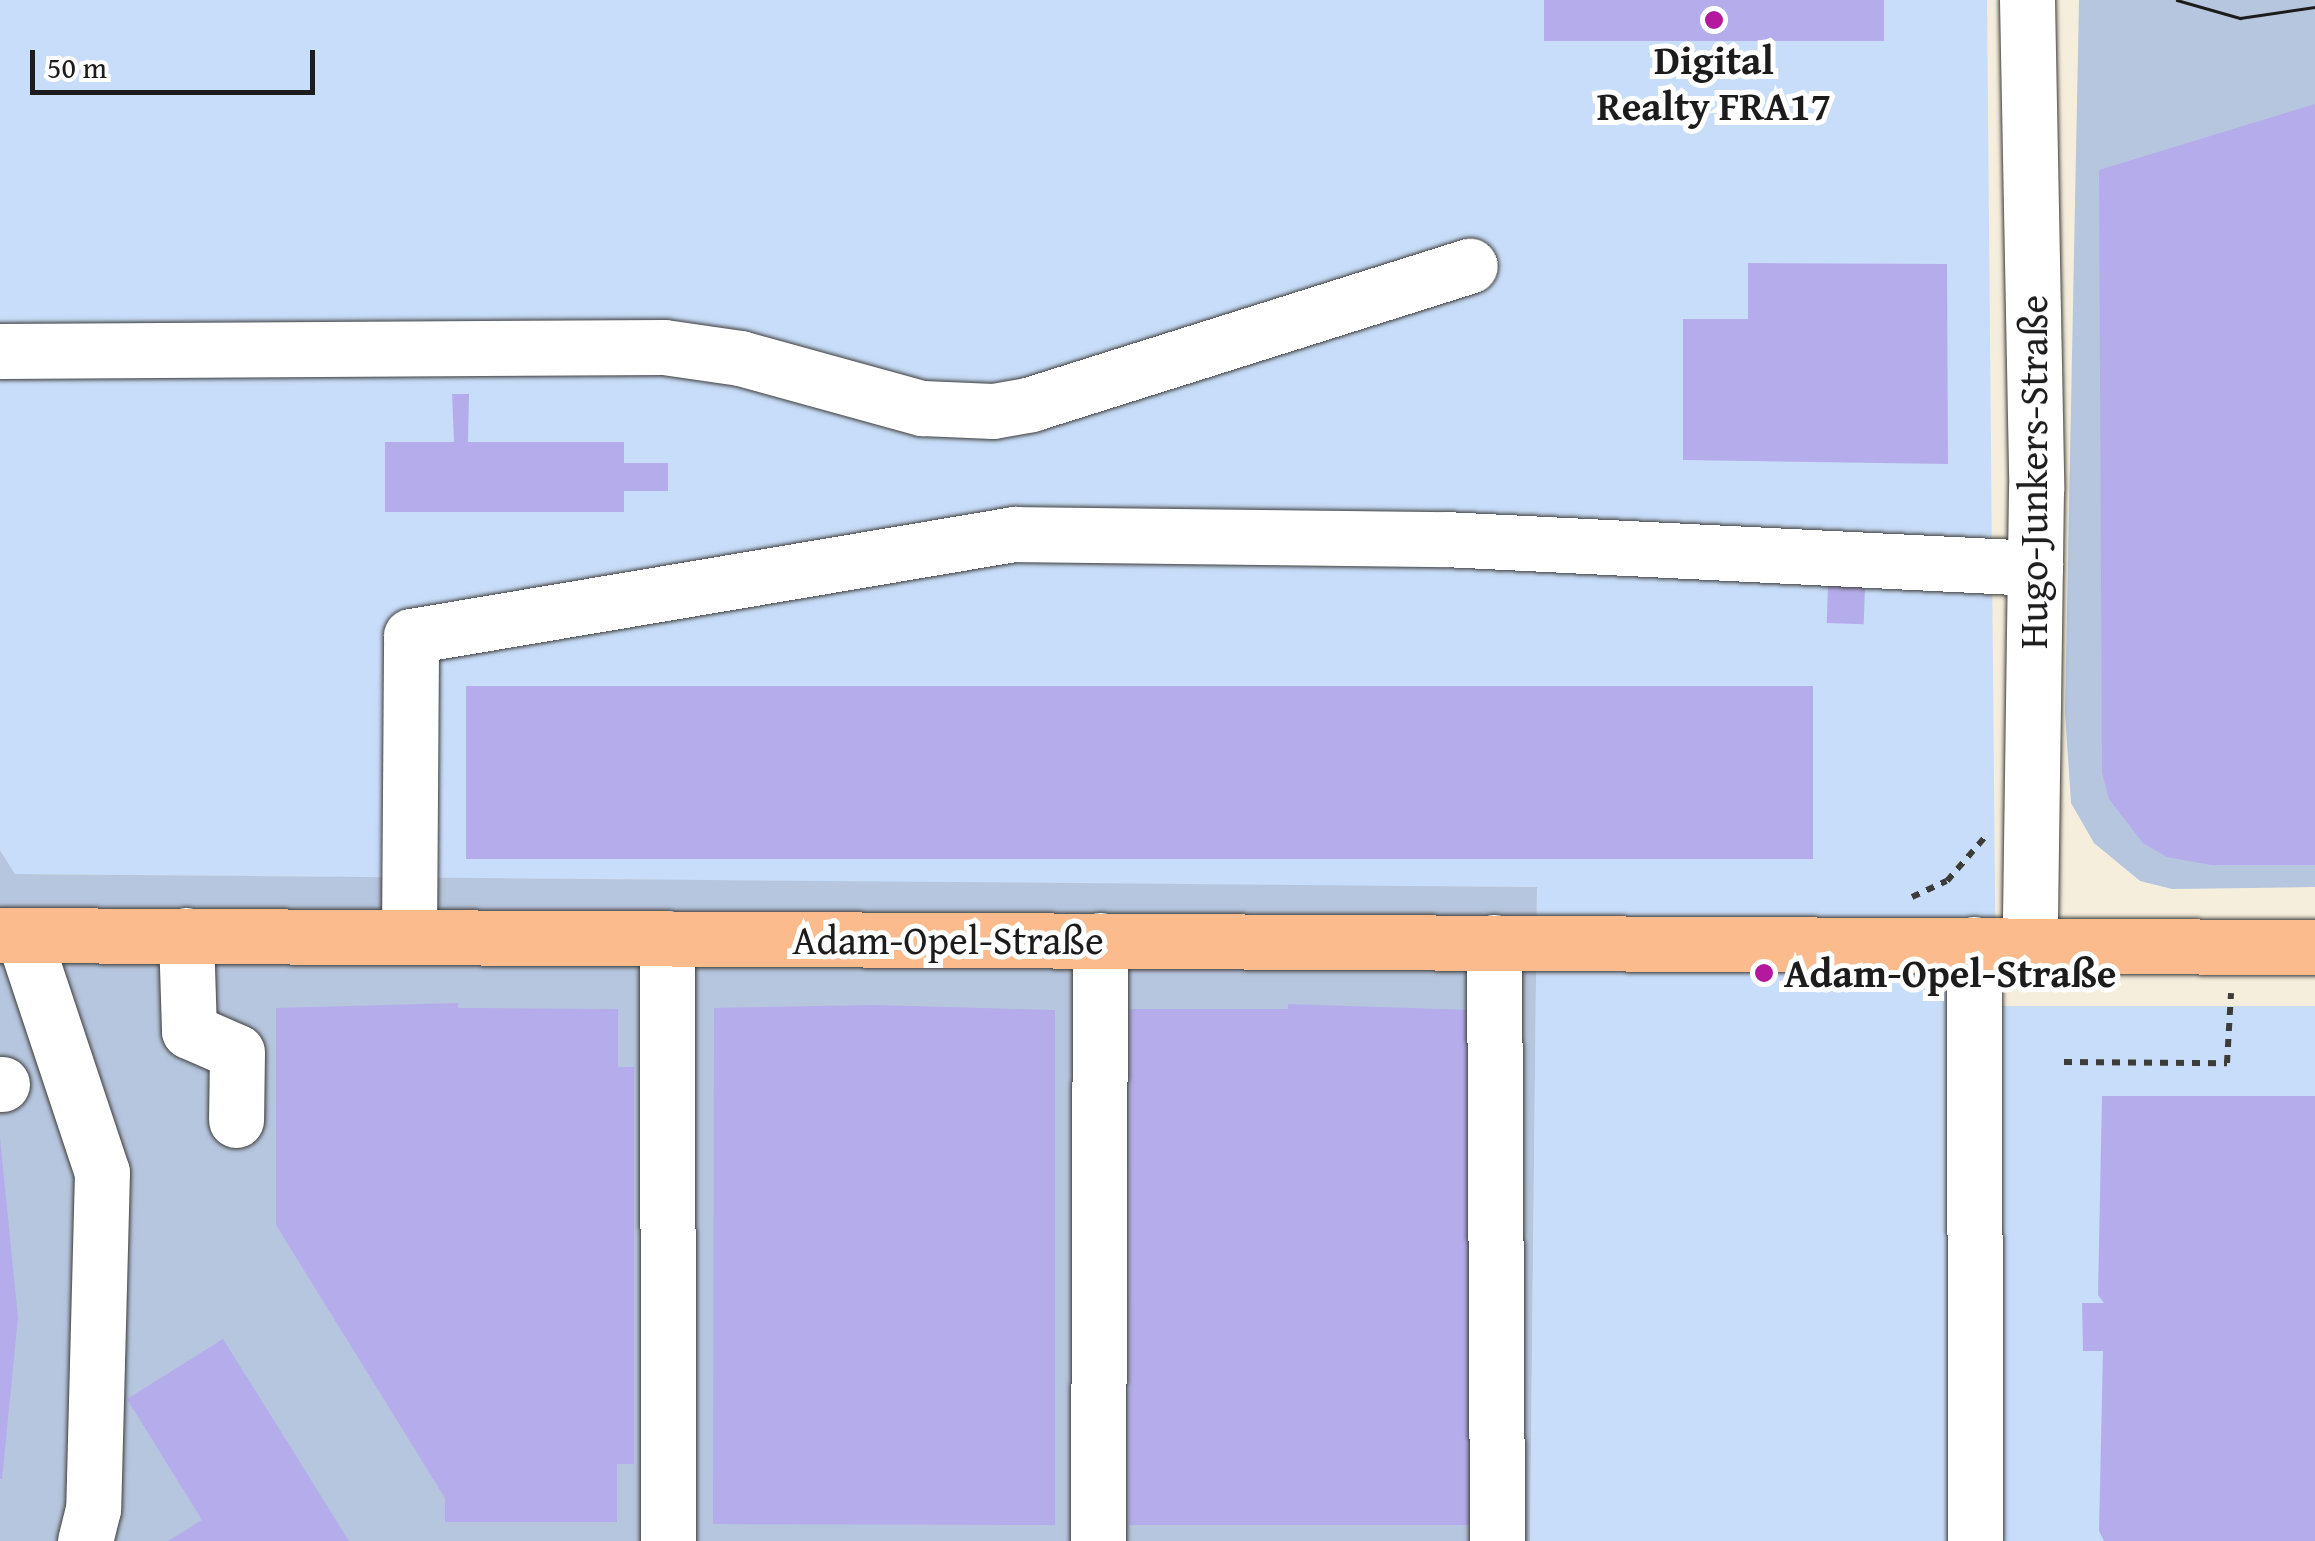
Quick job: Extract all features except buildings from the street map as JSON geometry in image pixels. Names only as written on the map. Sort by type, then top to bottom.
[{"type":"main road","name":"Adam-Opel-Straße","points":[[11,935],[2315,948]]},
{"type":"street","name":"Hugo-Junkers-Straße","points":[[2026,0],[2035,568],[2030,945]]},
{"type":"street","points":[[0,351],[664,347],[740,358],[922,408],[993,411],[1470,266]]},
{"type":"street","points":[[409,937],[411,636],[1014,534],[1444,539],[2035,568]]},
{"type":"street","points":[[11,935],[102,1172],[93,1509],[85,1541]]},
{"type":"street","points":[[186,936],[188,1031],[237,1052],[236,1120]]},
{"type":"street","points":[[667,938],[668,1541]]},
{"type":"street","points":[[1098,1541],[1100,940]]},
{"type":"street","points":[[1494,942],[1497,1541]]},
{"type":"street","points":[[1974,944],[1975,1541]]},
{"type":"path","points":[[2064,1062],[2226,1063],[2227,947]]},
{"type":"shaded area","points":[[0,0],[1987,0],[1996,1006],[2315,1006],[2315,1541],[1530,1541],[1537,888],[15,874],[0,850]]},
{"type":"shaded area","points":[[2079,0],[2315,0],[2315,887],[2172,889],[2140,881],[2094,843],[2071,803],[2065,713]]},
{"type":"shaded area","points":[[0,850],[15,874],[1537,887],[1530,1541],[0,1541]]},
{"type":"tram line","points":[[2177,0],[2240,18],[2315,7]]},
{"type":"place","name":"Digital Realty FRA17","points":[[1714,20]]},
{"type":"place","name":"Adam-Opel-Straße","points":[[1764,973]]}]
